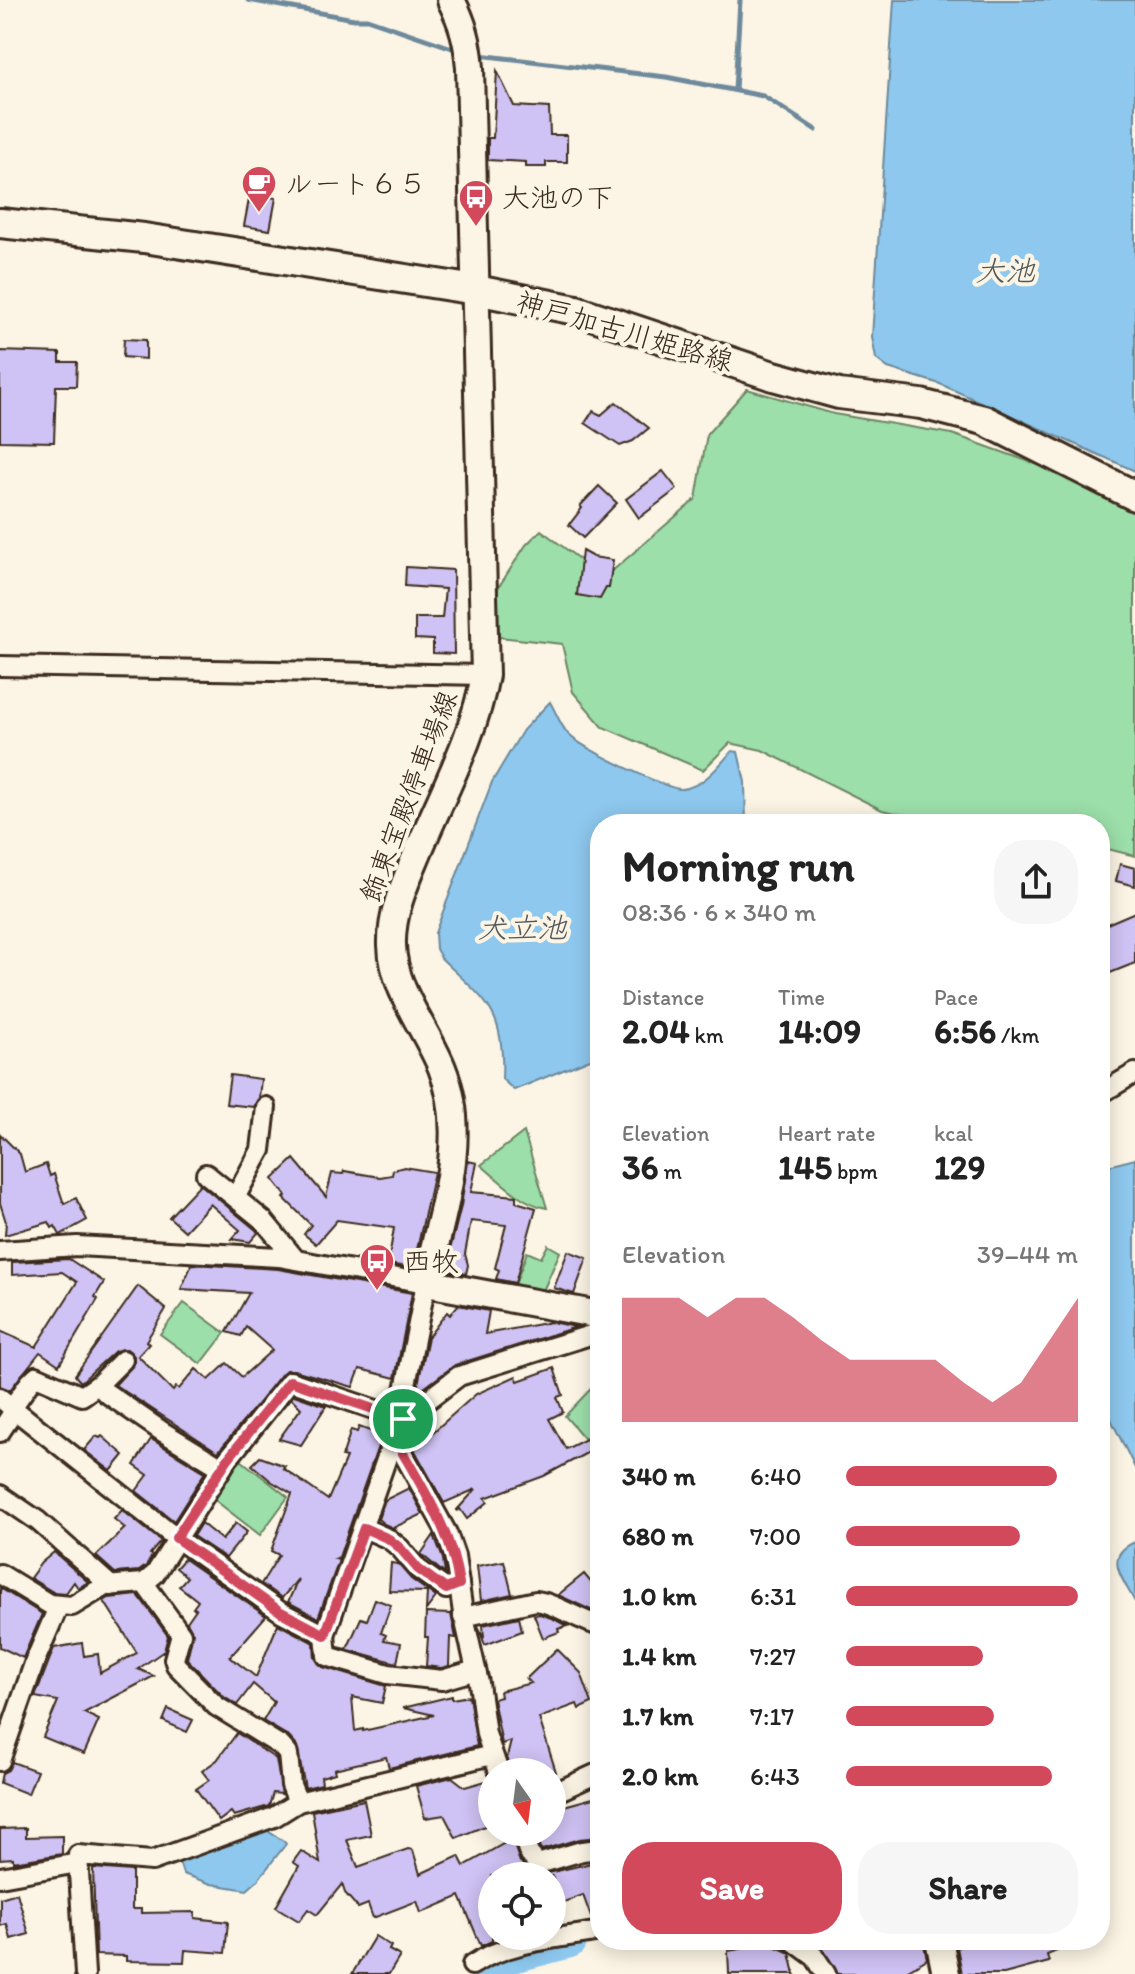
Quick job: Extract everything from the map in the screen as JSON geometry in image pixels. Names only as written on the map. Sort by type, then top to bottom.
[{"type":"main road","name":"飾東宝殿停車場線","points":[[426,1283],[455,1153],[451,1102],[443,1070],[399,982],[392,947],[394,920],[405,884],[473,720],[485,675],[468,42],[451,0]]},
{"type":"main road","name":"神戸加古川姫路線","points":[[0,223],[144,238],[476,290],[576,310],[770,375],[839,394],[921,404],[984,420],[1135,496]]},
{"type":"main road","points":[[426,1283],[590,1313]]},
{"type":"main road","points":[[941,1950],[946,1974]]},
{"type":"street","points":[[0,666],[485,675]]},
{"type":"street","points":[[1110,1088],[1135,1073]]},
{"type":"street","points":[[236,1196],[261,1150],[266,1107]]},
{"type":"street","points":[[206,1174],[264,1221],[296,1260]]},
{"type":"street","points":[[0,1250],[77,1246],[279,1257],[426,1283],[404,1395],[403,1419],[325,1635],[327,1656],[388,1674],[442,1680],[476,1670]]},
{"type":"street","points":[[403,1419],[459,1376],[590,1335]]},
{"type":"street","points":[[0,1432],[8,1406],[36,1376],[82,1396],[123,1360]]},
{"type":"street","points":[[0,1574],[49,1604],[72,1606],[105,1586],[144,1583],[155,1574],[222,1468],[290,1381],[403,1419]]},
{"type":"street","points":[[99,1384],[105,1392],[163,1432],[222,1468]]},
{"type":"street","points":[[8,1406],[176,1538],[281,1612],[325,1635]]},
{"type":"street","points":[[394,1437],[447,1533],[455,1556],[463,1617],[476,1670],[486,1734],[494,1758]]},
{"type":"street","points":[[0,1495],[38,1521],[111,1586]]},
{"type":"street","points":[[364,1528],[389,1539],[418,1569],[446,1589],[459,1584]]},
{"type":"street","points":[[144,1583],[181,1634],[174,1659],[176,1665],[216,1706],[281,1746],[288,1754],[291,1785],[298,1802]]},
{"type":"street","points":[[463,1617],[536,1601],[547,1602],[568,1615],[590,1623]]},
{"type":"street","points":[[0,1761],[35,1661],[59,1605]]},
{"type":"street","points":[[85,1974],[78,1855],[152,1861],[274,1817],[298,1802],[478,1767]]},
{"type":"street","points":[[566,1788],[590,1777]]},
{"type":"street","points":[[526,1846],[538,1864],[590,1850]]},
{"type":"street","points":[[0,1877],[78,1863]]},
{"type":"street","points":[[472,1965],[517,1947],[590,1933]]},
{"type":"street","points":[[807,1950],[826,1974]]},
{"type":"green space","points":[[747,389],[834,414],[952,434],[1044,467],[1135,511],[1135,856],[1110,850],[1110,814],[900,814],[882,810],[762,750],[730,743],[703,770],[603,727],[573,692],[562,644],[499,637],[492,597],[526,545],[541,530],[604,578],[696,499],[707,434]]},
{"type":"green space","points":[[524,1132],[547,1208],[520,1197],[481,1165]]},
{"type":"green space","points":[[548,1245],[560,1252],[543,1291],[515,1285],[527,1252],[541,1258]]},
{"type":"green space","points":[[184,1303],[225,1333],[201,1364],[160,1334]]},
{"type":"green space","points":[[590,1390],[590,1445],[565,1416]]},
{"type":"green space","points":[[237,1457],[288,1497],[260,1535],[207,1494]]},
{"type":"water","name":"大池","points":[[894,0],[1135,0],[1135,471],[940,384],[888,368],[876,359],[872,337]]},
{"type":"water","name":"犬立池","points":[[550,702],[564,728],[577,741],[624,767],[682,789],[710,775],[732,751],[738,752],[745,782],[746,814],[590,814],[590,1059],[514,1090],[502,1079],[500,1037],[490,1009],[441,958],[436,949],[435,933],[492,782],[523,730]]},
{"type":"water","points":[[1135,1159],[1135,1468],[1110,1417],[1110,1165]]},
{"type":"water","points":[[1135,1542],[1135,1602],[1121,1577],[1117,1561],[1119,1554]]},
{"type":"water","points":[[265,1827],[286,1844],[247,1890],[211,1884],[183,1874],[177,1856]]},
{"type":"building","points":[[497,71],[514,106],[549,108],[550,135],[567,135],[567,162],[546,162],[546,167],[526,167],[526,162],[488,160],[488,138],[493,138]]},
{"type":"building","points":[[250,194],[276,198],[270,230],[244,226]]},
{"type":"building","points":[[124,339],[146,340],[146,359],[123,357]]},
{"type":"building","points":[[0,351],[60,353],[60,362],[77,362],[76,386],[56,386],[54,442],[0,441]]},
{"type":"building","points":[[616,402],[649,428],[633,441],[620,446],[585,423],[593,411],[601,415]]},
{"type":"building","points":[[663,471],[677,489],[639,518],[626,499]]},
{"type":"building","points":[[599,486],[617,503],[583,538],[569,525],[582,508],[580,506]]},
{"type":"building","points":[[582,551],[593,557],[613,560],[609,588],[600,599],[577,595]]},
{"type":"building","points":[[406,567],[453,570],[454,654],[433,653],[433,640],[415,639],[415,618],[442,618],[445,589],[405,586]]},
{"type":"building","points":[[1120,864],[1135,868],[1135,886],[1116,881]]},
{"type":"building","points":[[1135,912],[1135,963],[1110,973],[1110,923]]},
{"type":"building","points":[[230,1075],[261,1079],[259,1098],[254,1107],[226,1104]]},
{"type":"building","points":[[0,1134],[20,1154],[25,1172],[46,1164],[50,1176],[54,1174],[64,1204],[76,1198],[87,1220],[60,1235],[49,1222],[5,1235],[6,1222],[0,1203]]},
{"type":"building","points":[[294,1159],[326,1197],[332,1173],[343,1174],[344,1171],[380,1177],[392,1175],[393,1170],[404,1167],[434,1172],[413,1268],[388,1264],[394,1228],[337,1220],[316,1244],[304,1234],[311,1225],[284,1198],[286,1196],[273,1179]]},
{"type":"building","points":[[468,1161],[477,1163],[471,1192],[516,1196],[516,1202],[536,1208],[515,1283],[496,1279],[499,1270],[495,1268],[506,1225],[471,1221],[465,1254],[468,1265],[466,1274],[445,1270],[461,1206]]},
{"type":"building","points":[[200,1184],[256,1230],[258,1233],[250,1242],[232,1239],[240,1230],[210,1204],[185,1231],[169,1217]]},
{"type":"building","points":[[568,1251],[587,1258],[574,1294],[554,1288]]},
{"type":"building","points":[[69,1259],[104,1282],[95,1297],[98,1299],[59,1365],[40,1352],[10,1390],[0,1386],[0,1331],[36,1347],[77,1282],[62,1272],[12,1275],[12,1262]]},
{"type":"building","points":[[192,1264],[278,1269],[412,1293],[395,1378],[360,1369],[353,1387],[286,1370],[218,1452],[115,1385],[134,1364],[134,1356],[127,1349],[115,1351],[81,1382],[75,1375],[138,1286],[166,1309],[146,1341],[149,1344],[138,1356],[173,1391],[176,1387],[179,1389],[196,1369],[209,1380],[227,1363],[242,1377],[272,1350],[246,1327],[241,1336],[227,1332],[249,1293],[181,1289]]},
{"type":"building","points":[[458,1305],[489,1311],[485,1334],[551,1322],[576,1327],[455,1365],[420,1391],[417,1389],[428,1337],[447,1312],[450,1315]]},
{"type":"building","points":[[554,1368],[563,1395],[557,1397],[563,1412],[549,1419],[566,1449],[590,1437],[590,1451],[544,1476],[485,1498],[488,1502],[467,1519],[460,1509],[456,1511],[476,1489],[444,1503],[414,1449],[476,1394],[516,1376],[518,1381]]},
{"type":"building","points":[[294,1395],[326,1406],[301,1445],[279,1439],[301,1408],[291,1398]]},
{"type":"building","points":[[359,1427],[382,1435],[339,1557],[335,1559],[339,1560],[318,1618],[288,1602],[298,1579],[282,1598],[261,1584],[279,1555],[271,1551],[292,1494],[252,1465],[260,1457],[285,1466],[283,1468],[328,1500],[346,1458],[342,1457],[351,1430],[357,1432]]},
{"type":"building","points":[[96,1436],[102,1436],[124,1455],[111,1471],[84,1450]]},
{"type":"building","points":[[151,1439],[205,1472],[174,1521],[136,1491],[148,1475],[134,1465]]},
{"type":"building","points":[[409,1488],[423,1514],[393,1528],[378,1519],[385,1500]]},
{"type":"building","points":[[122,1510],[161,1541],[150,1554],[152,1556],[146,1566],[139,1571],[115,1573],[96,1556],[125,1528],[114,1519]]},
{"type":"building","points":[[201,1523],[222,1540],[236,1523],[247,1532],[226,1558],[193,1536]]},
{"type":"building","points":[[434,1535],[443,1559],[445,1574],[421,1554]]},
{"type":"building","points":[[54,1552],[88,1582],[78,1588],[74,1582],[66,1593],[53,1592],[30,1578]]},
{"type":"building","points":[[184,1559],[266,1616],[230,1657],[256,1677],[278,1624],[314,1643],[315,1658],[323,1667],[386,1686],[382,1703],[352,1697],[355,1731],[434,1715],[403,1708],[452,1696],[452,1699],[469,1696],[477,1746],[389,1768],[386,1757],[334,1769],[335,1773],[321,1777],[322,1784],[305,1788],[297,1746],[288,1736],[263,1721],[274,1702],[253,1684],[237,1705],[224,1697],[187,1659],[193,1633],[187,1622],[198,1601],[179,1586],[187,1577],[176,1568]]},
{"type":"building","points":[[504,1561],[512,1594],[481,1601],[477,1566]]},
{"type":"building","points":[[391,1563],[398,1564],[411,1579],[436,1597],[426,1610],[427,1592],[389,1591]]},
{"type":"building","points":[[584,1574],[590,1581],[590,1610],[558,1595]]},
{"type":"building","points":[[0,1588],[42,1614],[23,1658],[0,1647]]},
{"type":"building","points":[[138,1595],[168,1636],[164,1651],[138,1669],[154,1676],[84,1713],[99,1720],[84,1754],[43,1737],[58,1701],[35,1697],[54,1648],[82,1643],[84,1656],[98,1654],[100,1673],[137,1653],[104,1601]]},
{"type":"building","points":[[375,1599],[391,1605],[381,1633],[386,1635],[384,1640],[401,1643],[397,1663],[338,1647],[347,1649],[361,1618],[367,1620]]},
{"type":"building","points":[[426,1613],[451,1614],[456,1638],[450,1637],[449,1666],[426,1666]]},
{"type":"building","points":[[540,1614],[567,1626],[543,1638],[534,1615]]},
{"type":"building","points":[[519,1617],[522,1631],[485,1645],[478,1626],[484,1638],[483,1625]]},
{"type":"building","points":[[557,1649],[581,1673],[590,1704],[579,1709],[577,1704],[539,1718],[552,1758],[507,1758],[511,1741],[502,1744],[493,1699],[501,1697],[500,1691],[531,1683],[526,1679]]},
{"type":"building","points":[[168,1709],[193,1720],[187,1732],[163,1721]]},
{"type":"building","points":[[237,1733],[276,1759],[282,1794],[273,1793],[269,1806],[234,1816],[231,1812],[219,1821],[196,1789],[209,1780],[202,1771],[217,1760]]},
{"type":"building","points":[[12,1762],[37,1771],[28,1794],[0,1783],[2,1773],[8,1770]]},
{"type":"building","points":[[452,1777],[465,1787],[478,1783],[478,1829],[456,1838],[444,1815],[425,1818],[416,1786]]},
{"type":"building","points":[[590,1799],[590,1838],[566,1843],[566,1805]]},
{"type":"building","points":[[364,1800],[371,1835],[347,1840],[358,1867],[408,1849],[413,1850],[420,1874],[459,1856],[464,1866],[500,1846],[514,1846],[520,1862],[478,1862],[478,1939],[460,1896],[421,1913],[417,1901],[373,1918],[368,1904],[358,1908],[345,1893],[342,1884],[317,1915],[308,1909],[299,1921],[276,1907],[299,1866],[293,1862],[301,1851],[320,1863],[312,1811]]},
{"type":"building","points":[[26,1828],[26,1837],[62,1836],[62,1854],[13,1862],[13,1858],[0,1859],[0,1829]]},
{"type":"building","points":[[590,1863],[590,1914],[583,1895],[566,1901],[566,1869]]},
{"type":"building","points":[[93,1868],[132,1871],[132,1909],[141,1909],[141,1913],[195,1912],[195,1918],[228,1922],[225,1953],[185,1950],[184,1962],[126,1961],[126,1956],[96,1955]]},
{"type":"building","points":[[17,1893],[29,1934],[11,1939],[7,1924],[0,1926],[0,1898]]},
{"type":"building","points":[[375,1936],[400,1956],[389,1974],[352,1974]]},
{"type":"building","points":[[783,1950],[790,1953],[795,1974],[729,1974],[728,1951]]},
{"type":"building","points":[[822,1950],[925,1950],[927,1959],[901,1974],[838,1974]]},
{"type":"building","points":[[958,1950],[1057,1951],[1047,1955],[1049,1962],[1004,1974],[962,1974]]},
{"type":"waterway","points":[[248,0],[367,19],[458,50]]},
{"type":"waterway","points":[[735,90],[740,0]]},
{"type":"waterway","points":[[479,55],[666,77],[763,96],[816,130]]},
{"type":"waterway","points":[[483,1965],[570,1942]]},
{"type":"place","name":"ルート６５","points":[[259,214]]},
{"type":"place","name":"大池の下","points":[[476,228]]},
{"type":"place","name":"西牧","points":[[377,1292]]},
{"type":"route","points":[[290,1381],[403,1419],[394,1437],[447,1533],[455,1556],[459,1584],[446,1589],[418,1569],[389,1539],[364,1528],[325,1635],[281,1612],[176,1538],[227,1460],[290,1381]]}]
